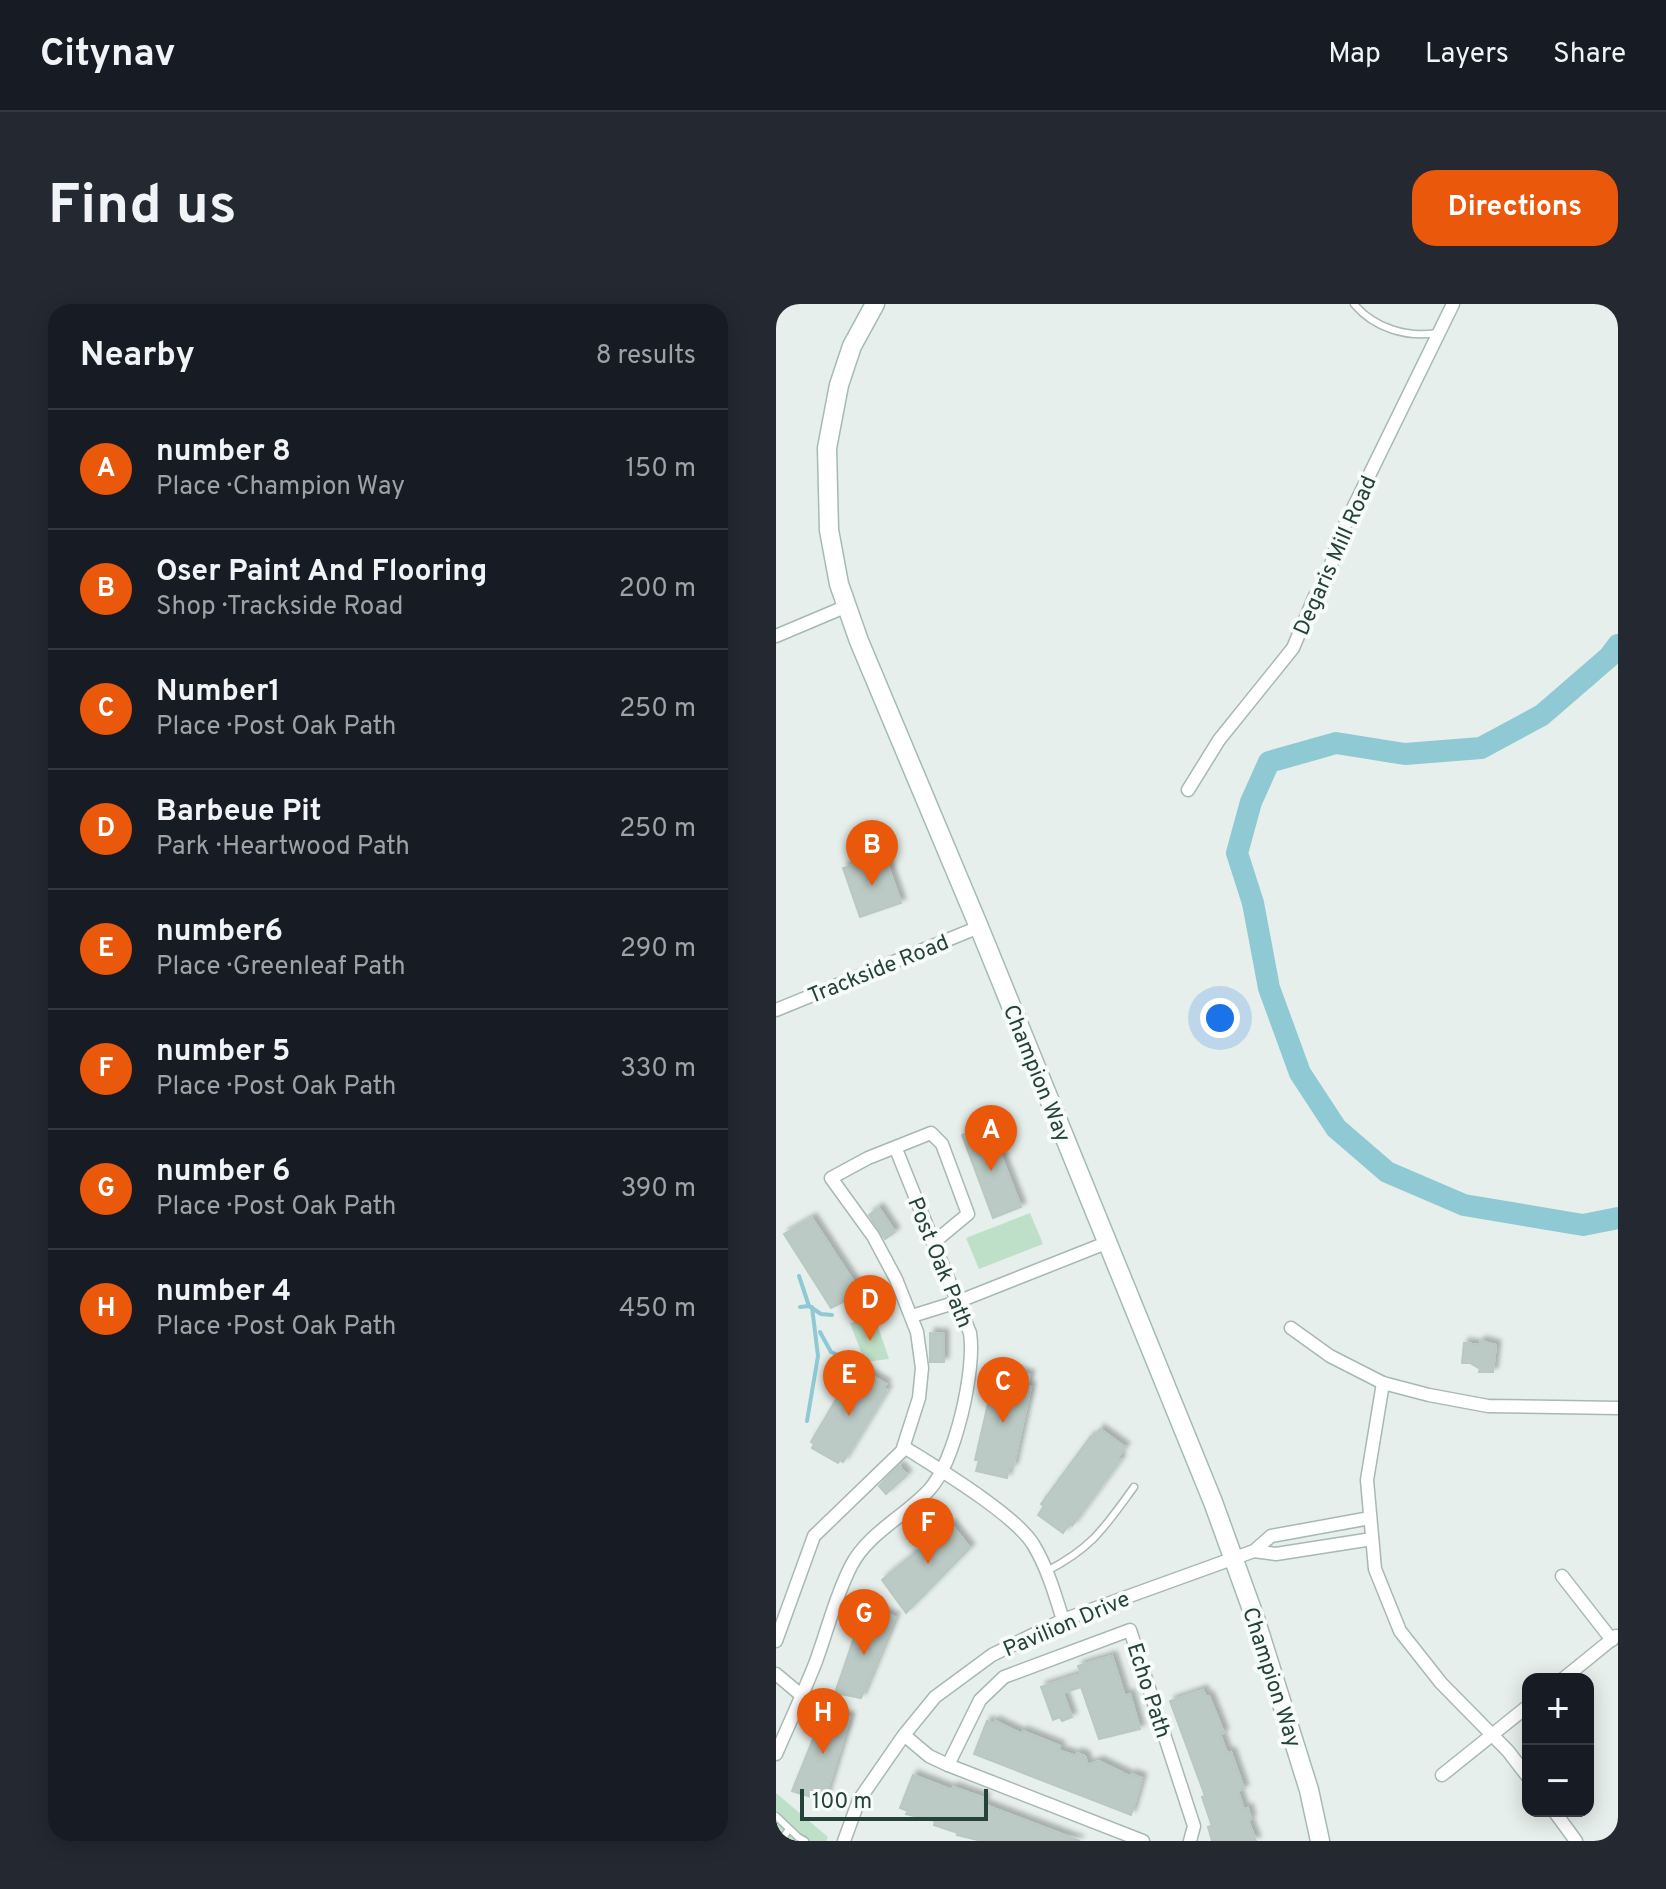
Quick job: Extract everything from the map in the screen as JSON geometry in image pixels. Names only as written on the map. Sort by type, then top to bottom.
[{"type":"main road","name":"Champion Way","points":[[875,304],[852,346],[839,385],[827,448],[829,530],[839,584],[1233,1558],[1305,1775],[1320,1841]]},
{"type":"street","name":"Degaris Mill Road","points":[[1188,790],[1219,740],[1293,648],[1315,596],[1325,586],[1339,537],[1352,508],[1453,304]]},
{"type":"street","points":[[776,636],[847,606]]},
{"type":"street","name":"Trackside Road","points":[[776,1010],[979,927]]},
{"type":"street","points":[[776,1641],[814,1536],[904,1447],[919,1398],[922,1368],[912,1316],[873,1236],[831,1178],[868,1158],[931,1133],[942,1144],[968,1214],[933,1243]]},
{"type":"street","name":"Post Oak Path","points":[[776,1754],[849,1569],[859,1551],[931,1488],[953,1446],[972,1347],[970,1333],[896,1149]]},
{"type":"street","points":[[912,1316],[957,1302],[1106,1243]]},
{"type":"street","points":[[1291,1328],[1330,1356],[1383,1383],[1488,1406],[1618,1408]]},
{"type":"street","points":[[1383,1383],[1367,1480],[1375,1569],[1400,1631],[1441,1683],[1522,1770]]},
{"type":"street","points":[[904,1447],[1007,1518],[1032,1542],[1047,1571],[1063,1620]]},
{"type":"street","points":[[1254,1551],[1271,1536],[1370,1518]]},
{"type":"street","points":[[1254,1551],[1276,1554],[1372,1539]]},
{"type":"street","name":"Pavilion Drive","points":[[844,1841],[859,1800],[904,1735],[935,1697],[992,1655],[1063,1620],[1254,1551]]},
{"type":"street","points":[[1562,1576],[1615,1637],[1570,1673]]},
{"type":"street","name":"Echo Path","points":[[948,1765],[980,1700],[1004,1677],[1130,1630],[1194,1826],[1190,1841]]},
{"type":"street","points":[[776,1674],[801,1695]]},
{"type":"street","points":[[1442,1775],[1522,1711]]},
{"type":"street","points":[[904,1735],[929,1756],[948,1765],[1143,1841]]},
{"type":"street","points":[[1558,1817],[1576,1841]]},
{"type":"lane","points":[[1354,304],[1399,333],[1441,332]]},
{"type":"lane","points":[[1047,1571],[1078,1554],[1101,1532],[1134,1487]]},
{"type":"lane","points":[[776,1816],[805,1841]]},
{"type":"lane","points":[[781,1841],[789,1829]]},
{"type":"green space","points":[[1030,1213],[1043,1244],[979,1269],[966,1238]]},
{"type":"green space","points":[[874,1315],[889,1359],[865,1362],[850,1323]]},
{"type":"green space","points":[[776,1793],[828,1837],[826,1841],[776,1841]]},
{"type":"building","points":[[884,854],[901,903],[860,917],[843,868]]},
{"type":"building","points":[[988,1122],[1021,1207],[993,1218],[962,1135]]},
{"type":"building","points":[[879,1208],[895,1232],[885,1239],[869,1215]]},
{"type":"building","points":[[812,1218],[861,1293],[831,1308],[784,1234]]},
{"type":"building","points":[[930,1333],[944,1334],[944,1362],[930,1362]]},
{"type":"building","points":[[1481,1341],[1496,1345],[1493,1372],[1479,1372],[1480,1369],[1470,1363],[1462,1363],[1464,1343],[1479,1345]]},
{"type":"building","points":[[859,1368],[886,1384],[883,1388],[887,1390],[843,1462],[840,1460],[838,1463],[812,1448],[814,1444],[811,1442],[853,1371],[856,1373]]},
{"type":"building","points":[[1000,1368],[1030,1375],[1027,1386],[1031,1387],[1013,1468],[1009,1467],[1007,1478],[976,1471],[979,1460],[975,1460],[994,1378],[997,1379]]},
{"type":"building","points":[[1100,1429],[1125,1447],[1118,1457],[1121,1459],[1072,1526],[1069,1524],[1063,1533],[1038,1515],[1044,1506],[1041,1504],[1091,1436],[1094,1438]]},
{"type":"building","points":[[899,1466],[907,1475],[886,1494],[879,1486]]},
{"type":"building","points":[[951,1524],[970,1548],[906,1613],[882,1580]]},
{"type":"building","points":[[865,1606],[895,1617],[861,1698],[835,1693]]},
{"type":"building","points":[[1112,1656],[1125,1696],[1130,1694],[1140,1729],[1099,1739],[1081,1687],[1063,1693],[1072,1717],[1053,1720],[1041,1687],[1081,1674],[1078,1666]]},
{"type":"building","points":[[1203,1690],[1206,1697],[1209,1696],[1224,1733],[1220,1734],[1227,1753],[1231,1752],[1242,1783],[1244,1789],[1238,1791],[1244,1810],[1248,1808],[1251,1819],[1248,1820],[1256,1841],[1212,1841],[1208,1827],[1212,1826],[1202,1797],[1205,1796],[1170,1701]]},
{"type":"building","points":[[824,1712],[850,1717],[824,1801],[792,1791]]},
{"type":"building","points":[[987,1721],[994,1724],[995,1721],[1022,1734],[1023,1731],[1060,1746],[1058,1750],[1085,1756],[1088,1765],[1099,1761],[1131,1777],[1132,1774],[1142,1778],[1131,1815],[974,1754]]},
{"type":"building","points":[[913,1775],[952,1790],[953,1787],[985,1798],[983,1804],[1080,1841],[982,1841],[957,1835],[934,1825],[935,1821],[906,1814],[908,1811],[900,1808]]},
{"type":"waterway","points":[[1618,645],[1609,657],[1542,715],[1481,748],[1405,754],[1336,743],[1269,762],[1251,802],[1237,853],[1253,903],[1269,988],[1300,1073],[1336,1128],[1387,1172],[1464,1205],[1583,1225],[1618,1218]]},
{"type":"waterway","points":[[799,1276],[809,1306]]},
{"type":"waterway","points":[[800,1307],[809,1306],[821,1314],[832,1315]]},
{"type":"waterway","points":[[807,1421],[818,1356],[812,1307]]},
{"type":"waterway","points":[[820,1332],[831,1352],[843,1357]]},
{"type":"place","name":"Oser Paint And Flooring","points":[[872,886]]},
{"type":"place","name":"number 8","points":[[991,1171]]},
{"type":"place","name":"Barbeue Pit","points":[[870,1341]]},
{"type":"place","name":"number6","points":[[849,1416]]},
{"type":"place","name":"Number1","points":[[1003,1423]]},
{"type":"place","name":"number 5","points":[[928,1564]]},
{"type":"place","name":"number 6","points":[[864,1655]]},
{"type":"place","name":"number 4","points":[[823,1754]]}]
